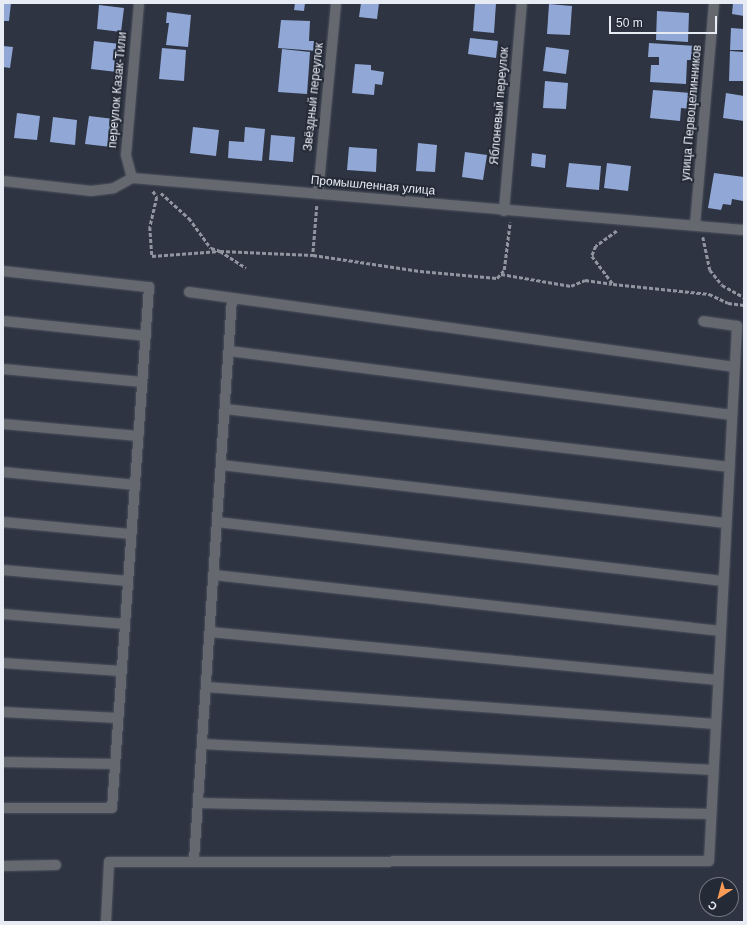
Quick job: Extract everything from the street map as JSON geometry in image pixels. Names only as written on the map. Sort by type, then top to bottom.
[{"type":"lane","name":"переулок Казак-Тили","points":[[132,178],[126,155],[139,3]]},
{"type":"lane","name":"Звёздный переулок","points":[[318,194],[336,3]]},
{"type":"lane","name":"Яблоневый переулок","points":[[507,211],[522,3]]},
{"type":"lane","name":"улица Первоцелинников","points":[[698,226],[714,3]]},
{"type":"lane","points":[[3,181],[91,191],[114,188],[132,178]]},
{"type":"lane","name":"Промышленная улица","points":[[132,178],[744,230]]},
{"type":"lane","points":[[3,271],[149,287],[112,808],[3,808]]},
{"type":"lane","points":[[189,292],[735,367]]},
{"type":"lane","points":[[194,860],[232,298]]},
{"type":"lane","points":[[3,321],[146,336]]},
{"type":"lane","points":[[106,922],[109,862],[194,860],[708,861],[737,326],[703,321]]},
{"type":"lane","points":[[229,351],[732,415]]},
{"type":"lane","points":[[3,369],[142,382]]},
{"type":"lane","points":[[225,409],[730,467]]},
{"type":"lane","points":[[3,424],[138,436]]},
{"type":"lane","points":[[221,465],[726,523]]},
{"type":"lane","points":[[3,472],[135,485]]},
{"type":"lane","points":[[3,522],[131,534]]},
{"type":"lane","points":[[217,522],[724,581]]},
{"type":"lane","points":[[3,570],[128,581]]},
{"type":"lane","points":[[214,575],[721,631]]},
{"type":"lane","points":[[3,614],[125,624]]},
{"type":"lane","points":[[210,632],[718,680]]},
{"type":"lane","points":[[3,663],[121,671]]},
{"type":"lane","points":[[206,686],[716,724]]},
{"type":"lane","points":[[3,712],[118,718]]},
{"type":"lane","points":[[202,744],[713,770]]},
{"type":"lane","points":[[3,762],[115,764]]},
{"type":"lane","points":[[198,803],[711,814]]},
{"type":"lane","points":[[3,866],[56,865]]},
{"type":"path","points":[[246,268],[220,252],[211,248],[189,218],[154,189],[157,197],[150,227],[152,256],[220,252],[313,254],[420,271],[497,278],[504,270],[507,211]]},
{"type":"path","points":[[313,254],[318,194]]},
{"type":"path","points":[[613,284],[592,256],[596,246],[630,220]]},
{"type":"path","points":[[698,226],[710,270],[722,285],[744,297]]},
{"type":"path","points":[[500,274],[571,286],[585,280],[709,294],[728,304],[744,305]]},
{"type":"building","points":[[3,3],[11,3],[9,21],[3,21]]},
{"type":"building","points":[[295,3],[305,3],[304,11],[294,10]]},
{"type":"building","points":[[361,3],[379,3],[377,19],[359,17]]},
{"type":"building","points":[[475,3],[496,3],[494,33],[473,31]]},
{"type":"building","points":[[733,3],[744,3],[744,16],[732,14]]},
{"type":"building","points":[[549,4],[572,6],[570,35],[547,34]]},
{"type":"building","points":[[99,5],[124,8],[121,32],[97,29]]},
{"type":"building","points":[[657,11],[689,13],[688,42],[656,40]]},
{"type":"building","points":[[167,12],[191,15],[188,47],[166,45],[169,23],[166,23]]},
{"type":"building","points":[[281,20],[310,21],[309,41],[317,41],[317,51],[278,48]]},
{"type":"building","points":[[731,28],[744,29],[744,50],[730,50]]},
{"type":"building","points":[[470,38],[498,41],[496,58],[468,54]]},
{"type":"building","points":[[94,41],[120,44],[117,72],[91,69]]},
{"type":"building","points":[[649,43],[696,46],[695,60],[687,60],[686,84],[650,82],[651,65],[659,65],[659,57],[648,57]]},
{"type":"building","points":[[3,46],[13,47],[10,68],[3,67]]},
{"type":"building","points":[[546,47],[569,50],[566,74],[543,71]]},
{"type":"building","points":[[162,48],[186,50],[184,81],[159,79]]},
{"type":"building","points":[[282,49],[310,52],[307,94],[278,92]]},
{"type":"building","points":[[730,51],[744,52],[744,81],[729,81]]},
{"type":"building","points":[[355,64],[371,65],[371,70],[384,72],[382,85],[375,84],[374,95],[352,93]]},
{"type":"building","points":[[545,81],[568,83],[566,109],[543,108]]},
{"type":"building","points":[[653,90],[691,93],[690,109],[681,108],[680,121],[650,118]]},
{"type":"building","points":[[726,93],[744,96],[744,121],[723,118]]},
{"type":"building","points":[[17,113],[40,116],[37,140],[14,138]]},
{"type":"building","points":[[89,116],[114,119],[111,147],[85,144]]},
{"type":"building","points":[[53,117],[77,120],[75,145],[50,142]]},
{"type":"building","points":[[193,127],[219,130],[216,156],[190,153]]},
{"type":"building","points":[[245,127],[265,129],[262,161],[228,158],[229,141],[244,142]]},
{"type":"building","points":[[271,135],[295,137],[293,162],[269,160]]},
{"type":"building","points":[[418,143],[437,145],[435,172],[416,171]]},
{"type":"building","points":[[349,147],[377,149],[376,172],[347,170]]},
{"type":"building","points":[[465,152],[487,155],[483,180],[462,177]]},
{"type":"building","points":[[532,153],[546,155],[545,168],[531,166]]},
{"type":"building","points":[[569,163],[601,166],[599,190],[566,187]]},
{"type":"building","points":[[607,163],[631,166],[628,191],[604,188]]},
{"type":"building","points":[[714,173],[744,177],[743,201],[732,199],[731,205],[723,204],[721,210],[708,208]]}]
